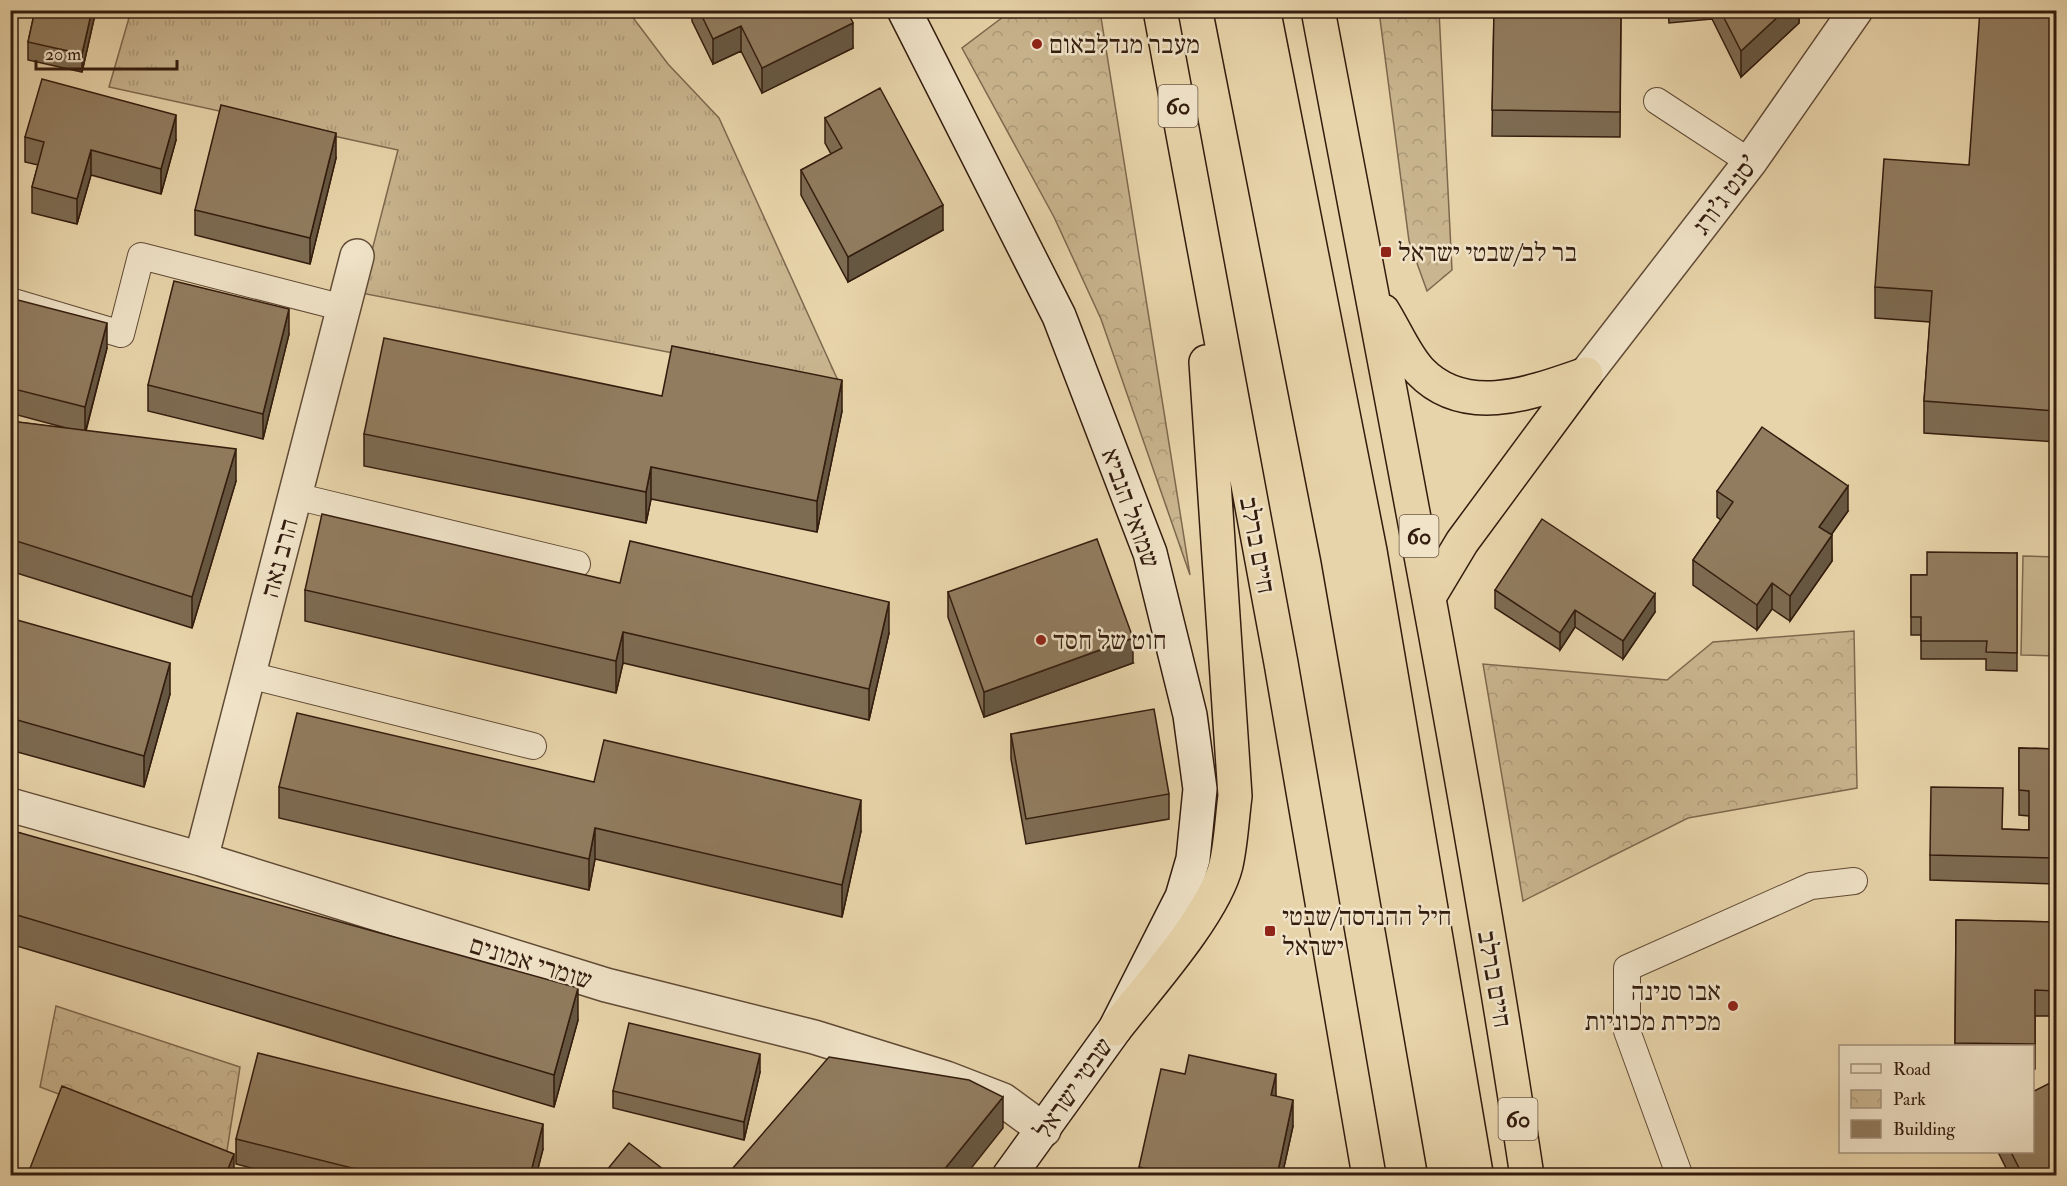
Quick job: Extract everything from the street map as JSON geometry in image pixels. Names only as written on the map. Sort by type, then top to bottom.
[{"type":"highway","name":"חיים ברלב","points":[[1161,10],[1281,663],[1369,1176]]},
{"type":"highway","name":"חיים ברלב","points":[[1318,10],[1429,597],[1510,1063],[1527,1176]]},
{"type":"highway","points":[[1115,1029],[1211,900],[1225,866],[1235,796],[1195,202]]},
{"type":"highway","points":[[1372,294],[1420,370],[1449,392],[1488,399],[1521,396],[1586,375]]},
{"type":"highway","points":[[1429,597],[1462,542],[1586,375]]},
{"type":"street","name":"שמואל הנביא","points":[[904,10],[1059,316],[1150,553],[1190,715],[1200,789],[1192,859],[1182,897],[1115,1029]]},
{"type":"street","name":"סנט ג'ורג'","points":[[1586,375],[1750,162],[1856,10]]},
{"type":"street","name":"הרב נאה","points":[[201,859],[357,256]]},
{"type":"street","name":"שומרי אמונים","points":[[10,805],[201,859],[606,985],[814,1037],[946,1078],[1003,1100],[1044,1130]]},
{"type":"street","name":"שבטי ישראל","points":[[1009,1176],[1115,1029]]},
{"type":"lane","points":[[1657,101],[1750,162]]},
{"type":"lane","points":[[10,301],[121,334],[141,256],[344,308]]},
{"type":"lane","points":[[295,496],[577,564]]},
{"type":"lane","points":[[249,675],[533,746]]},
{"type":"lane","points":[[1677,1176],[1679,1174],[1627,1030],[1627,969],[1811,886],[1854,881]]},
{"type":"green space","points":[[131,11],[628,11],[668,64],[719,118],[840,385],[361,293],[398,150],[109,87]]},
{"type":"green space","points":[[1011,11],[1100,11],[1190,575],[1101,319],[1054,217],[962,48]]},
{"type":"green space","points":[[1379,11],[1439,11],[1452,270],[1427,291],[1409,241]]},
{"type":"green space","points":[[2023,556],[2056,557],[2056,656],[2021,655]]},
{"type":"green space","points":[[1854,631],[1857,788],[1688,818],[1523,901],[1483,664],[1667,680],[1713,642]]},
{"type":"green space","points":[[56,1006],[240,1067],[226,1157],[40,1087]]},
{"type":"building","points":[[35,10],[92,10],[82,54],[28,42]]},
{"type":"building","points":[[699,10],[847,10],[853,23],[762,68],[741,26],[713,39]]},
{"type":"building","points":[[1494,10],[1621,10],[1620,112],[1492,110]]},
{"type":"building","points":[[1720,10],[1785,10],[1741,51]]},
{"type":"building","points":[[1980,10],[2056,10],[2056,411],[1924,401],[1932,291],[1875,287],[1884,159],[1969,165]]},
{"type":"building","points":[[42,79],[176,115],[161,169],[91,150],[77,199],[32,187],[44,142],[25,137]]},
{"type":"building","points":[[880,88],[943,205],[848,257],[801,170],[842,148],[825,118]]},
{"type":"building","points":[[221,105],[336,133],[310,238],[195,210]]},
{"type":"building","points":[[174,281],[289,309],[263,414],[148,385]]},
{"type":"building","points":[[10,298],[107,323],[85,407],[10,388]]},
{"type":"building","points":[[384,338],[662,396],[672,346],[842,380],[817,501],[651,467],[646,492],[364,434]]},
{"type":"building","points":[[10,421],[236,449],[192,597],[10,539]]},
{"type":"building","points":[[1762,427],[1848,486],[1819,527],[1832,535],[1790,596],[1772,583],[1757,605],[1693,560],[1733,502],[1717,491]]},
{"type":"building","points":[[322,514],[620,583],[630,541],[889,602],[869,689],[623,632],[616,661],[305,590]]},
{"type":"building","points":[[1542,519],[1655,594],[1623,641],[1575,610],[1560,633],[1495,590]]},
{"type":"building","name":"חוט של חסד","points":[[1097,539],[1133,638],[984,692],[948,592]]},
{"type":"building","points":[[1927,552],[2017,553],[2017,653],[1986,652],[1987,641],[1921,641],[1921,617],[1911,617],[1911,575],[1927,575]]},
{"type":"building","points":[[10,618],[170,663],[144,756],[10,718]]},
{"type":"building","points":[[1154,709],[1169,794],[1026,819],[1011,734]]},
{"type":"building","points":[[297,713],[594,782],[604,740],[861,800],[842,885],[595,828],[589,859],[279,787]]},
{"type":"building","points":[[2019,748],[2056,749],[2056,858],[1930,855],[1931,787],[2003,788],[2002,829],[2029,830],[2029,791],[2019,790]]},
{"type":"building","points":[[10,830],[578,988],[554,1075],[10,913]]},
{"type":"building","points":[[1956,920],[2056,922],[2056,991],[2035,990],[2035,1044],[1955,1043]]},
{"type":"building","points":[[629,1023],[760,1054],[744,1122],[613,1091]]},
{"type":"building","points":[[10,1026],[17,1061],[10,1061]]},
{"type":"building","points":[[258,1053],[543,1124],[530,1176],[384,1176],[236,1139]]},
{"type":"building","points":[[1189,1055],[1276,1074],[1271,1095],[1293,1100],[1277,1176],[1178,1176],[1139,1167],[1161,1069],[1185,1074]]},
{"type":"building","points":[[829,1057],[969,1080],[1003,1097],[939,1176],[726,1176]]},
{"type":"building","points":[[2056,1080],[2056,1176],[2023,1176],[2012,1153],[2034,1153],[2034,1091]]},
{"type":"building","points":[[62,1086],[234,1154],[225,1176],[27,1176]]},
{"type":"building","points":[[629,1143],[672,1176],[602,1176]]},
{"type":"tram line","points":[[1213,10],[1321,561],[1428,1176]]},
{"type":"tram line","points":[[1281,10],[1387,548],[1494,1176]]},
{"type":"place","name":"מעבר מנדלבאום","points":[[1037,44]]},
{"type":"place","name":"בר לב/שבטי ישראל","points":[[1386,252]]},
{"type":"place","name":"חוט של חסד","points":[[1041,640]]},
{"type":"place","name":"חיל ההנדסה/שבטי ישראל","points":[[1270,931]]},
{"type":"place","name":"אבו סנינה מכירת מכוניות","points":[[1733,1006]]}]
